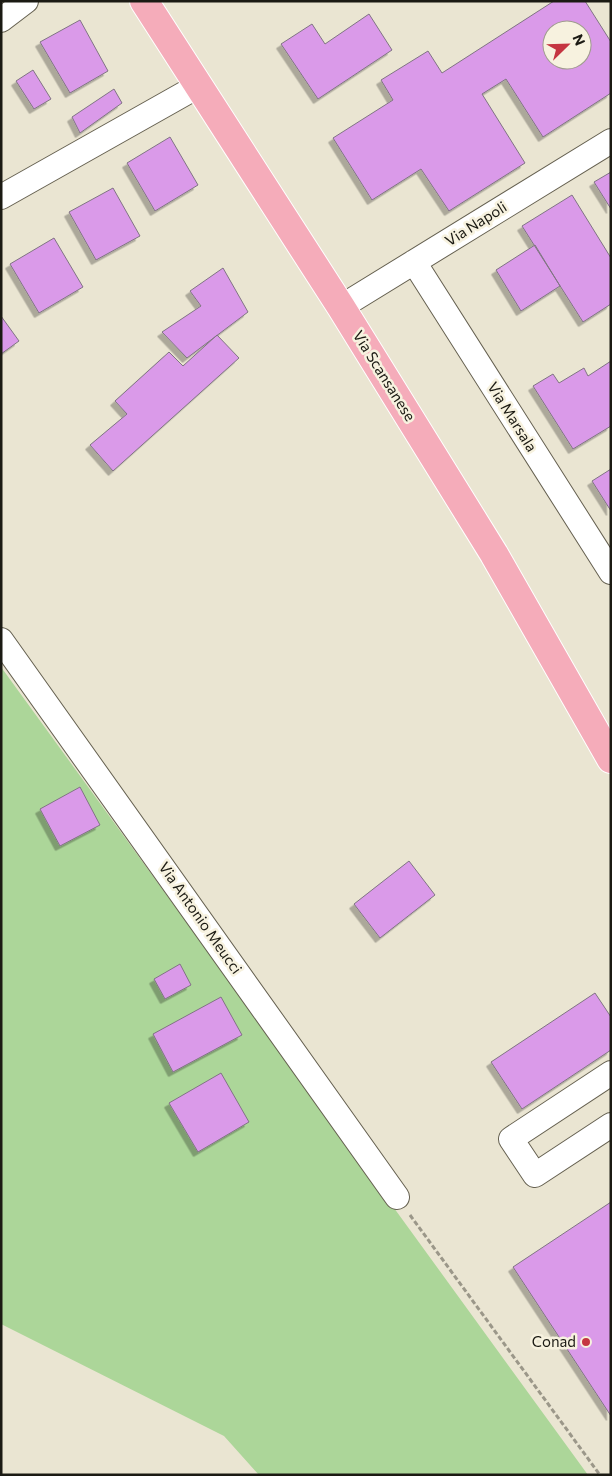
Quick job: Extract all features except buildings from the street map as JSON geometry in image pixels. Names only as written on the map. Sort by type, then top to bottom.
[{"type":"main road","name":"Via Scansanese","points":[[144,1],[341,307],[494,554],[611,759]]},
{"type":"street","points":[[1,20],[26,1]]},
{"type":"street","points":[[1,197],[198,86]]},
{"type":"street","name":"Via Napoli","points":[[341,307],[611,141]]},
{"type":"street","name":"Via Marsala","points":[[414,262],[611,572]]},
{"type":"street","name":"Via Antonio Meucci","points":[[1,640],[397,1197]]},
{"type":"street","points":[[611,1073],[511,1139],[535,1175],[611,1125]]},
{"type":"path","points":[[397,1197],[600,1475]]},
{"type":"green space","points":[[1,667],[588,1475],[259,1475],[224,1436],[1,1324]]},
{"type":"place","name":"Conad","points":[[586,1342]]}]
